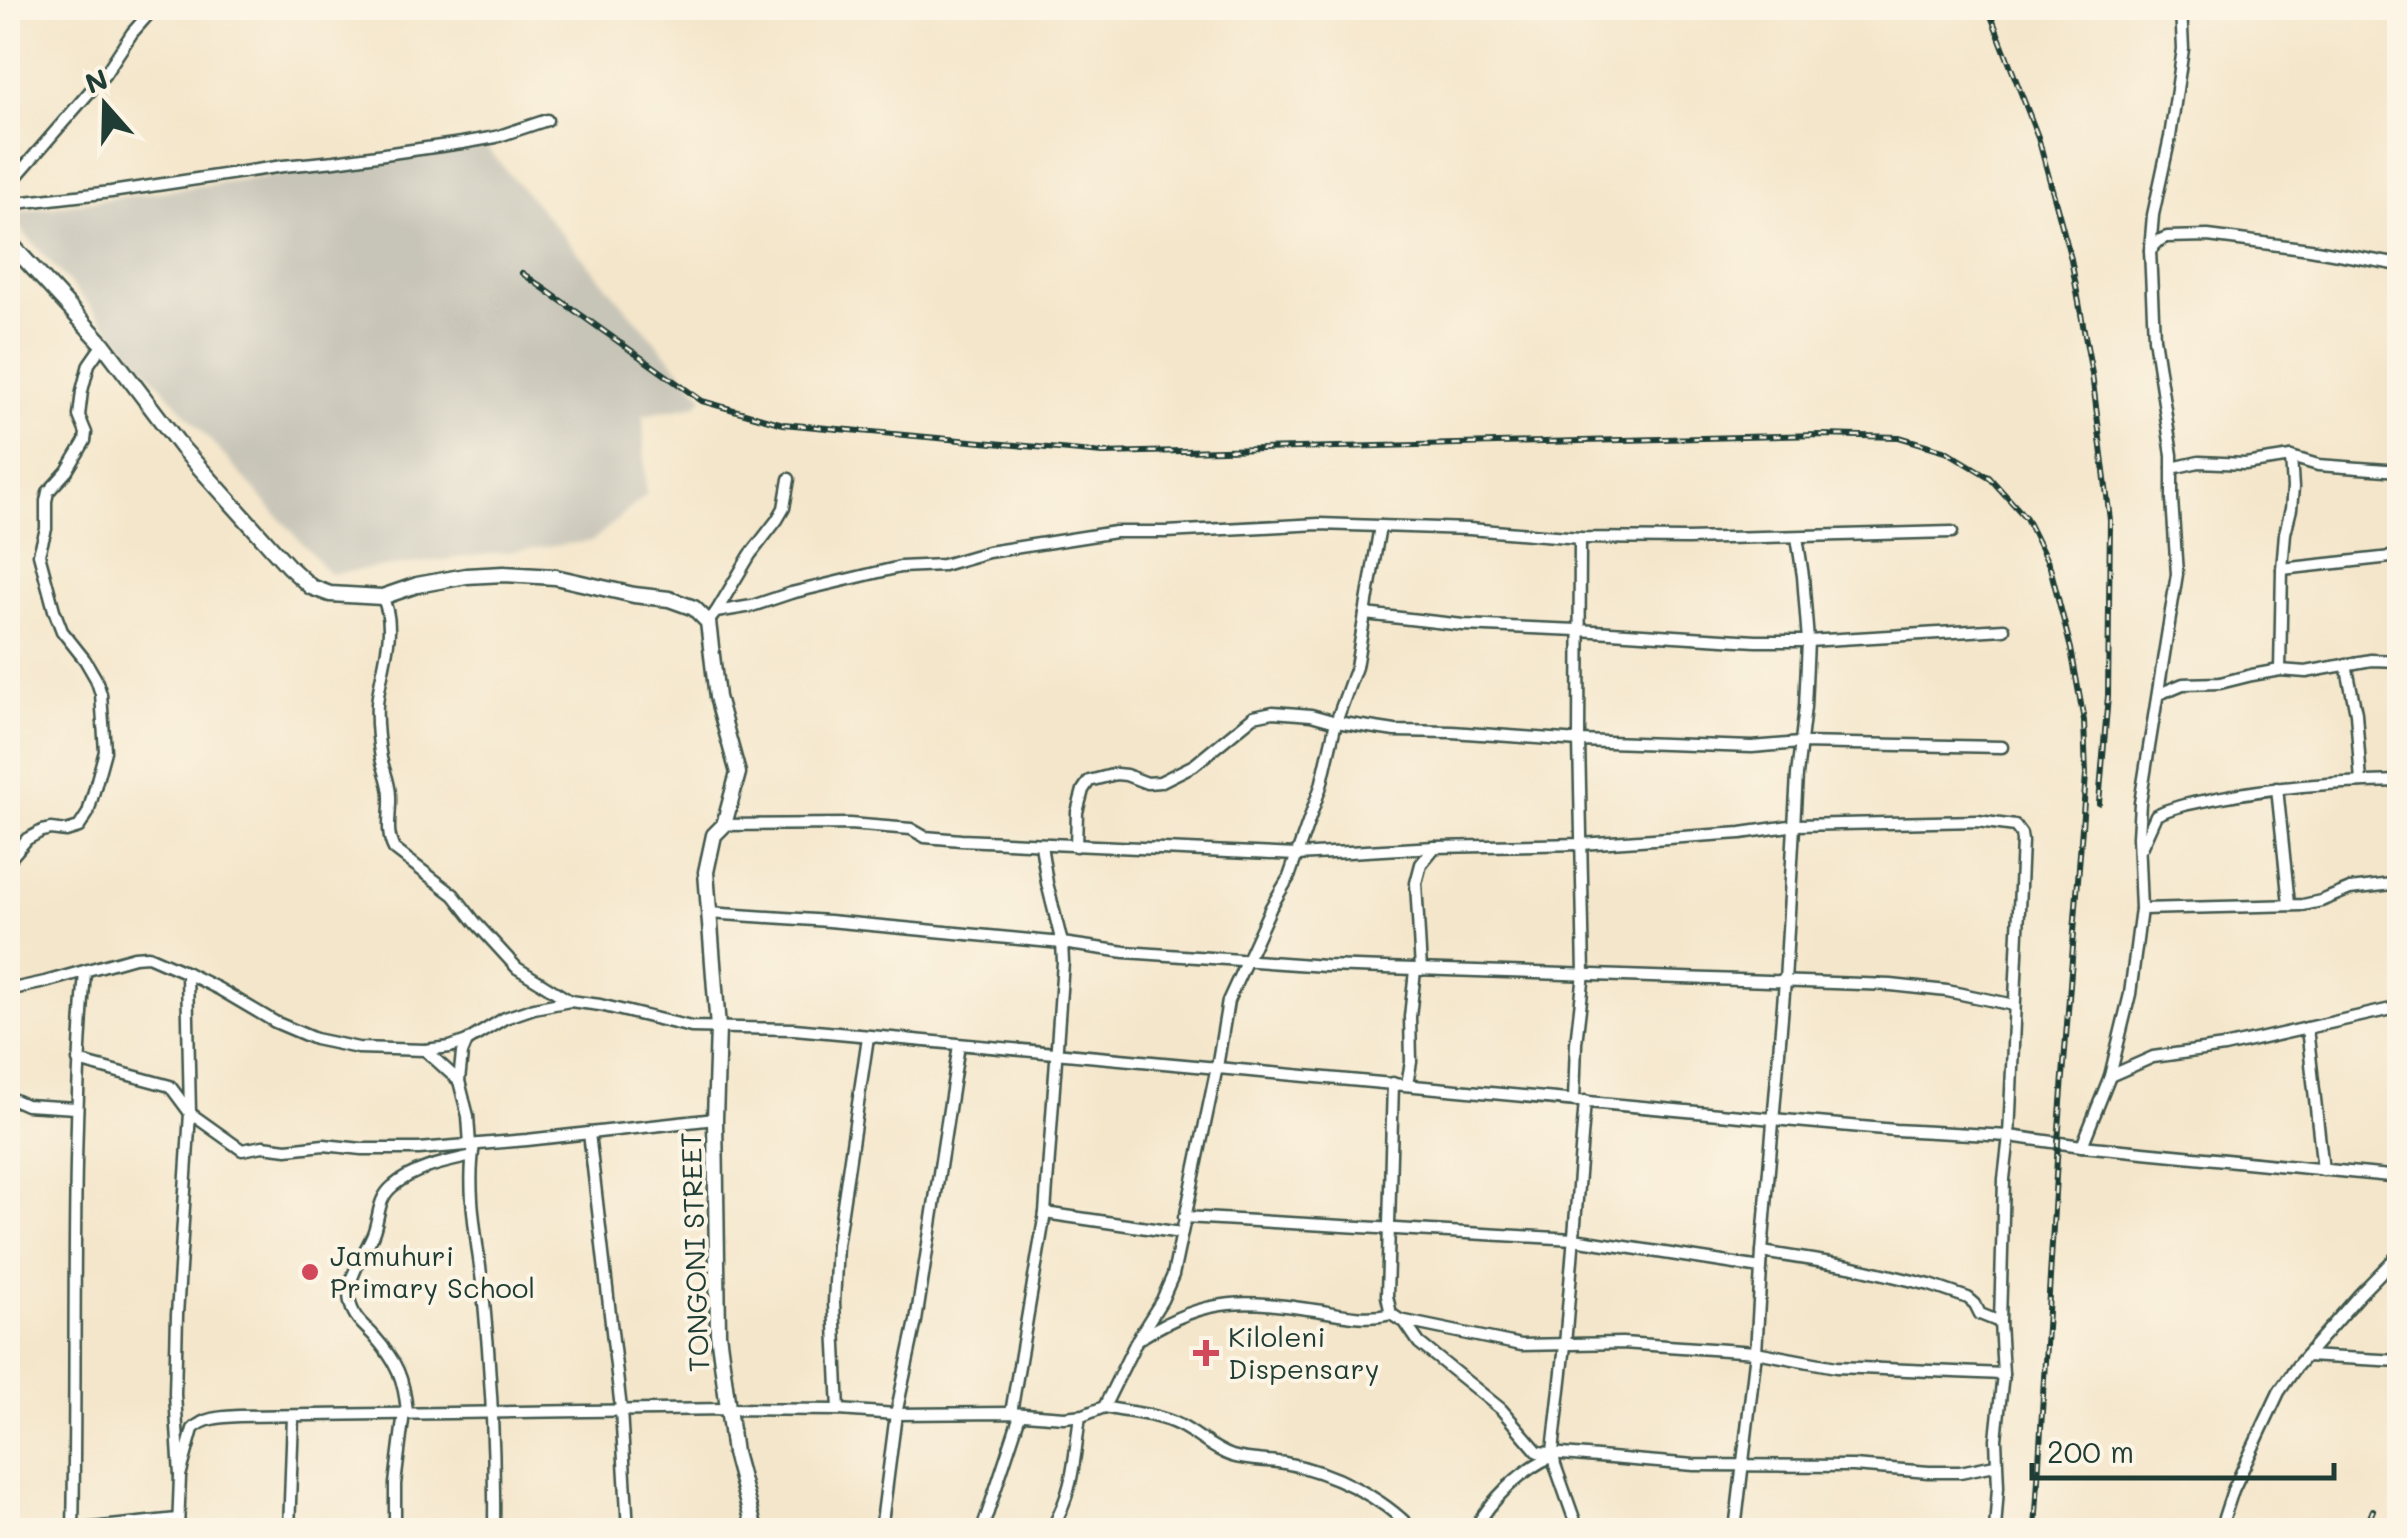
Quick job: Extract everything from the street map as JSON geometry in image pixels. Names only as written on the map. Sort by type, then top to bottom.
[{"type":"street","points":[[8,186],[105,74],[154,8]]},
{"type":"street","points":[[2082,1146],[2110,1076],[2130,994],[2141,910],[2140,803],[2177,574],[2172,468],[2154,338],[2150,250],[2152,215],[2170,137],[2183,49],[2181,8]]},
{"type":"street","points":[[8,204],[462,143],[546,120]]},
{"type":"street","points":[[2150,250],[2167,237],[2208,236],[2400,265]]},
{"type":"street","points":[[8,241],[103,344],[182,448],[288,566],[310,587],[330,594],[382,596],[466,576],[555,577],[686,604],[712,617],[791,593],[900,568],[944,564],[988,552],[1093,534],[1268,526],[1469,529],[1580,538],[1952,532]]},
{"type":"street","points":[[8,860],[42,831],[79,827],[88,813],[105,751],[101,694],[96,679],[62,630],[39,554],[46,529],[48,492],[67,472],[84,442],[86,433],[79,416],[82,391],[90,364],[103,344]]},
{"type":"street","points":[[2172,468],[2199,462],[2246,464],[2290,457],[2318,465],[2400,471]]},
{"type":"street","points":[[2280,670],[2282,569],[2291,509],[2290,457]]},
{"type":"street","points":[[712,617],[750,555],[778,520],[789,479]]},
{"type":"street","points":[[1104,1407],[1168,1287],[1228,1001],[1289,877],[1321,786],[1336,722],[1356,668],[1380,526]]},
{"type":"street","points":[[1735,1530],[1756,1352],[1805,707],[1808,641],[1798,537]]},
{"type":"street","points":[[1578,1530],[1553,1454],[1574,1239],[1580,1101],[1576,1042],[1584,974],[1578,741],[1580,538]]},
{"type":"street","points":[[2282,569],[2400,556]]},
{"type":"street","points":[[382,596],[388,640],[377,706],[390,796],[391,844],[454,895],[517,968],[570,1002]]},
{"type":"street","points":[[1364,614],[1462,625],[1756,642],[2004,629]]},
{"type":"street","name":"TONGONI STREET","points":[[712,617],[718,698],[738,773],[724,825],[714,836],[708,853],[706,872],[718,1028],[715,1118],[718,1333],[734,1453],[755,1530]]},
{"type":"street","points":[[2158,694],[2183,684],[2220,683],[2280,670],[2306,672],[2371,660],[2400,661]]},
{"type":"street","points":[[2346,664],[2356,713],[2361,782]]},
{"type":"street","points":[[1076,846],[1077,812],[1082,790],[1089,781],[1116,774],[1152,783],[1172,776],[1194,765],[1254,716],[1263,713],[1311,715],[1395,731],[1578,741],[1752,748],[1800,744],[2002,747]]},
{"type":"street","points":[[2140,851],[2152,822],[2162,812],[2177,806],[2277,788],[2400,781]]},
{"type":"street","points":[[2277,788],[2290,904]]},
{"type":"street","points":[[724,825],[850,824],[911,829],[925,837],[1297,855],[1434,846],[1581,844],[1740,833],[1796,825],[1978,821],[2007,823],[2018,828],[2022,841],[2010,1136],[2004,1178],[2000,1322],[2003,1374],[1996,1439],[1995,1530]]},
{"type":"street","points":[[982,1530],[1016,1414],[1045,1212],[1063,962],[1041,845]]},
{"type":"street","points":[[1407,1084],[1411,1062],[1410,1017],[1418,970],[1416,883],[1421,864],[1434,846]]},
{"type":"street","points":[[2141,910],[2314,903],[2350,888],[2400,883]]},
{"type":"street","points":[[708,913],[1246,960],[1418,970],[1891,985],[1948,991],[2014,1005]]},
{"type":"street","points":[[8,990],[148,956],[220,989],[275,1022],[315,1039],[358,1048],[450,1047],[467,1042],[506,1018],[570,1002],[600,1005],[691,1027],[768,1027],[1774,1119],[2010,1136],[2400,1178]]},
{"type":"street","points":[[85,972],[76,1108],[73,1530],[178,1525],[176,1315],[190,1113],[187,974]]},
{"type":"street","points":[[2110,1076],[2153,1057],[2224,1047],[2400,1007]]},
{"type":"street","points":[[2307,1028],[2323,1170]]},
{"type":"street","points":[[838,1410],[836,1245],[868,1037]]},
{"type":"street","points":[[467,1042],[459,1081],[472,1149],[471,1190],[494,1411],[494,1530]]},
{"type":"street","points":[[880,1530],[959,1044]]},
{"type":"street","points":[[425,1050],[459,1081]]},
{"type":"street","points":[[78,1061],[165,1083],[176,1091],[190,1113],[242,1150],[324,1144],[362,1149],[472,1149],[715,1118]]},
{"type":"street","points":[[1391,1314],[1387,1296],[1393,1083]]},
{"type":"street","points":[[8,1097],[26,1105],[76,1108]]},
{"type":"street","points":[[589,1133],[621,1409],[628,1530]]},
{"type":"street","points":[[395,1530],[395,1484],[406,1392],[391,1355],[354,1315],[349,1287],[373,1232],[383,1195],[417,1172],[472,1149]]},
{"type":"street","points":[[1045,1212],[1181,1233]]},
{"type":"street","points":[[1184,1218],[1574,1239],[1761,1268]]},
{"type":"street","points":[[1762,1252],[1850,1266],[1930,1285],[1968,1298],[1980,1314],[2000,1322]]},
{"type":"street","points":[[2220,1530],[2233,1490],[2280,1392],[2306,1356],[2400,1253]]},
{"type":"street","points":[[1137,1340],[1180,1316],[1217,1306],[1259,1302],[1368,1317],[1391,1314],[1404,1321],[1501,1343],[1622,1344],[1756,1352],[1836,1366],[2003,1374]]},
{"type":"street","points":[[1404,1321],[1422,1347],[1501,1408],[1535,1450],[1542,1452],[1664,1463],[1960,1472],[1996,1465]]},
{"type":"street","points":[[2306,1356],[2400,1361]]},
{"type":"street","points":[[180,1476],[193,1428],[216,1418],[239,1416],[727,1408],[1080,1416],[1104,1407],[1172,1422],[1230,1455],[1290,1464],[1336,1480],[1371,1497],[1413,1530]]},
{"type":"street","points":[[289,1530],[293,1416]]},
{"type":"street","points":[[1052,1530],[1070,1489],[1080,1416]]},
{"type":"street","points":[[1474,1530],[1516,1481],[1553,1454]]},
{"type":"shaded area","points":[[485,146],[703,396],[697,405],[643,415],[646,495],[592,541],[330,574],[8,215],[8,213]]},
{"type":"railway","points":[[1988,8],[2038,137],[2071,259],[2092,374],[2110,520],[2108,696],[2099,803]]},
{"type":"railway","points":[[522,273],[702,401],[783,424],[1103,453],[1821,435],[1899,437],[1946,451],[1989,477],[2026,518],[2050,567],[2084,721],[2086,775],[2058,1142],[2035,1530]]},
{"type":"railway","points":[[2365,1530],[2373,1510]]},
{"type":"place","name":"Jamuhuri Primary School","points":[[310,1272]]},
{"type":"place","name":"Kiloleni Dispensary","points":[[1206,1353]]}]
